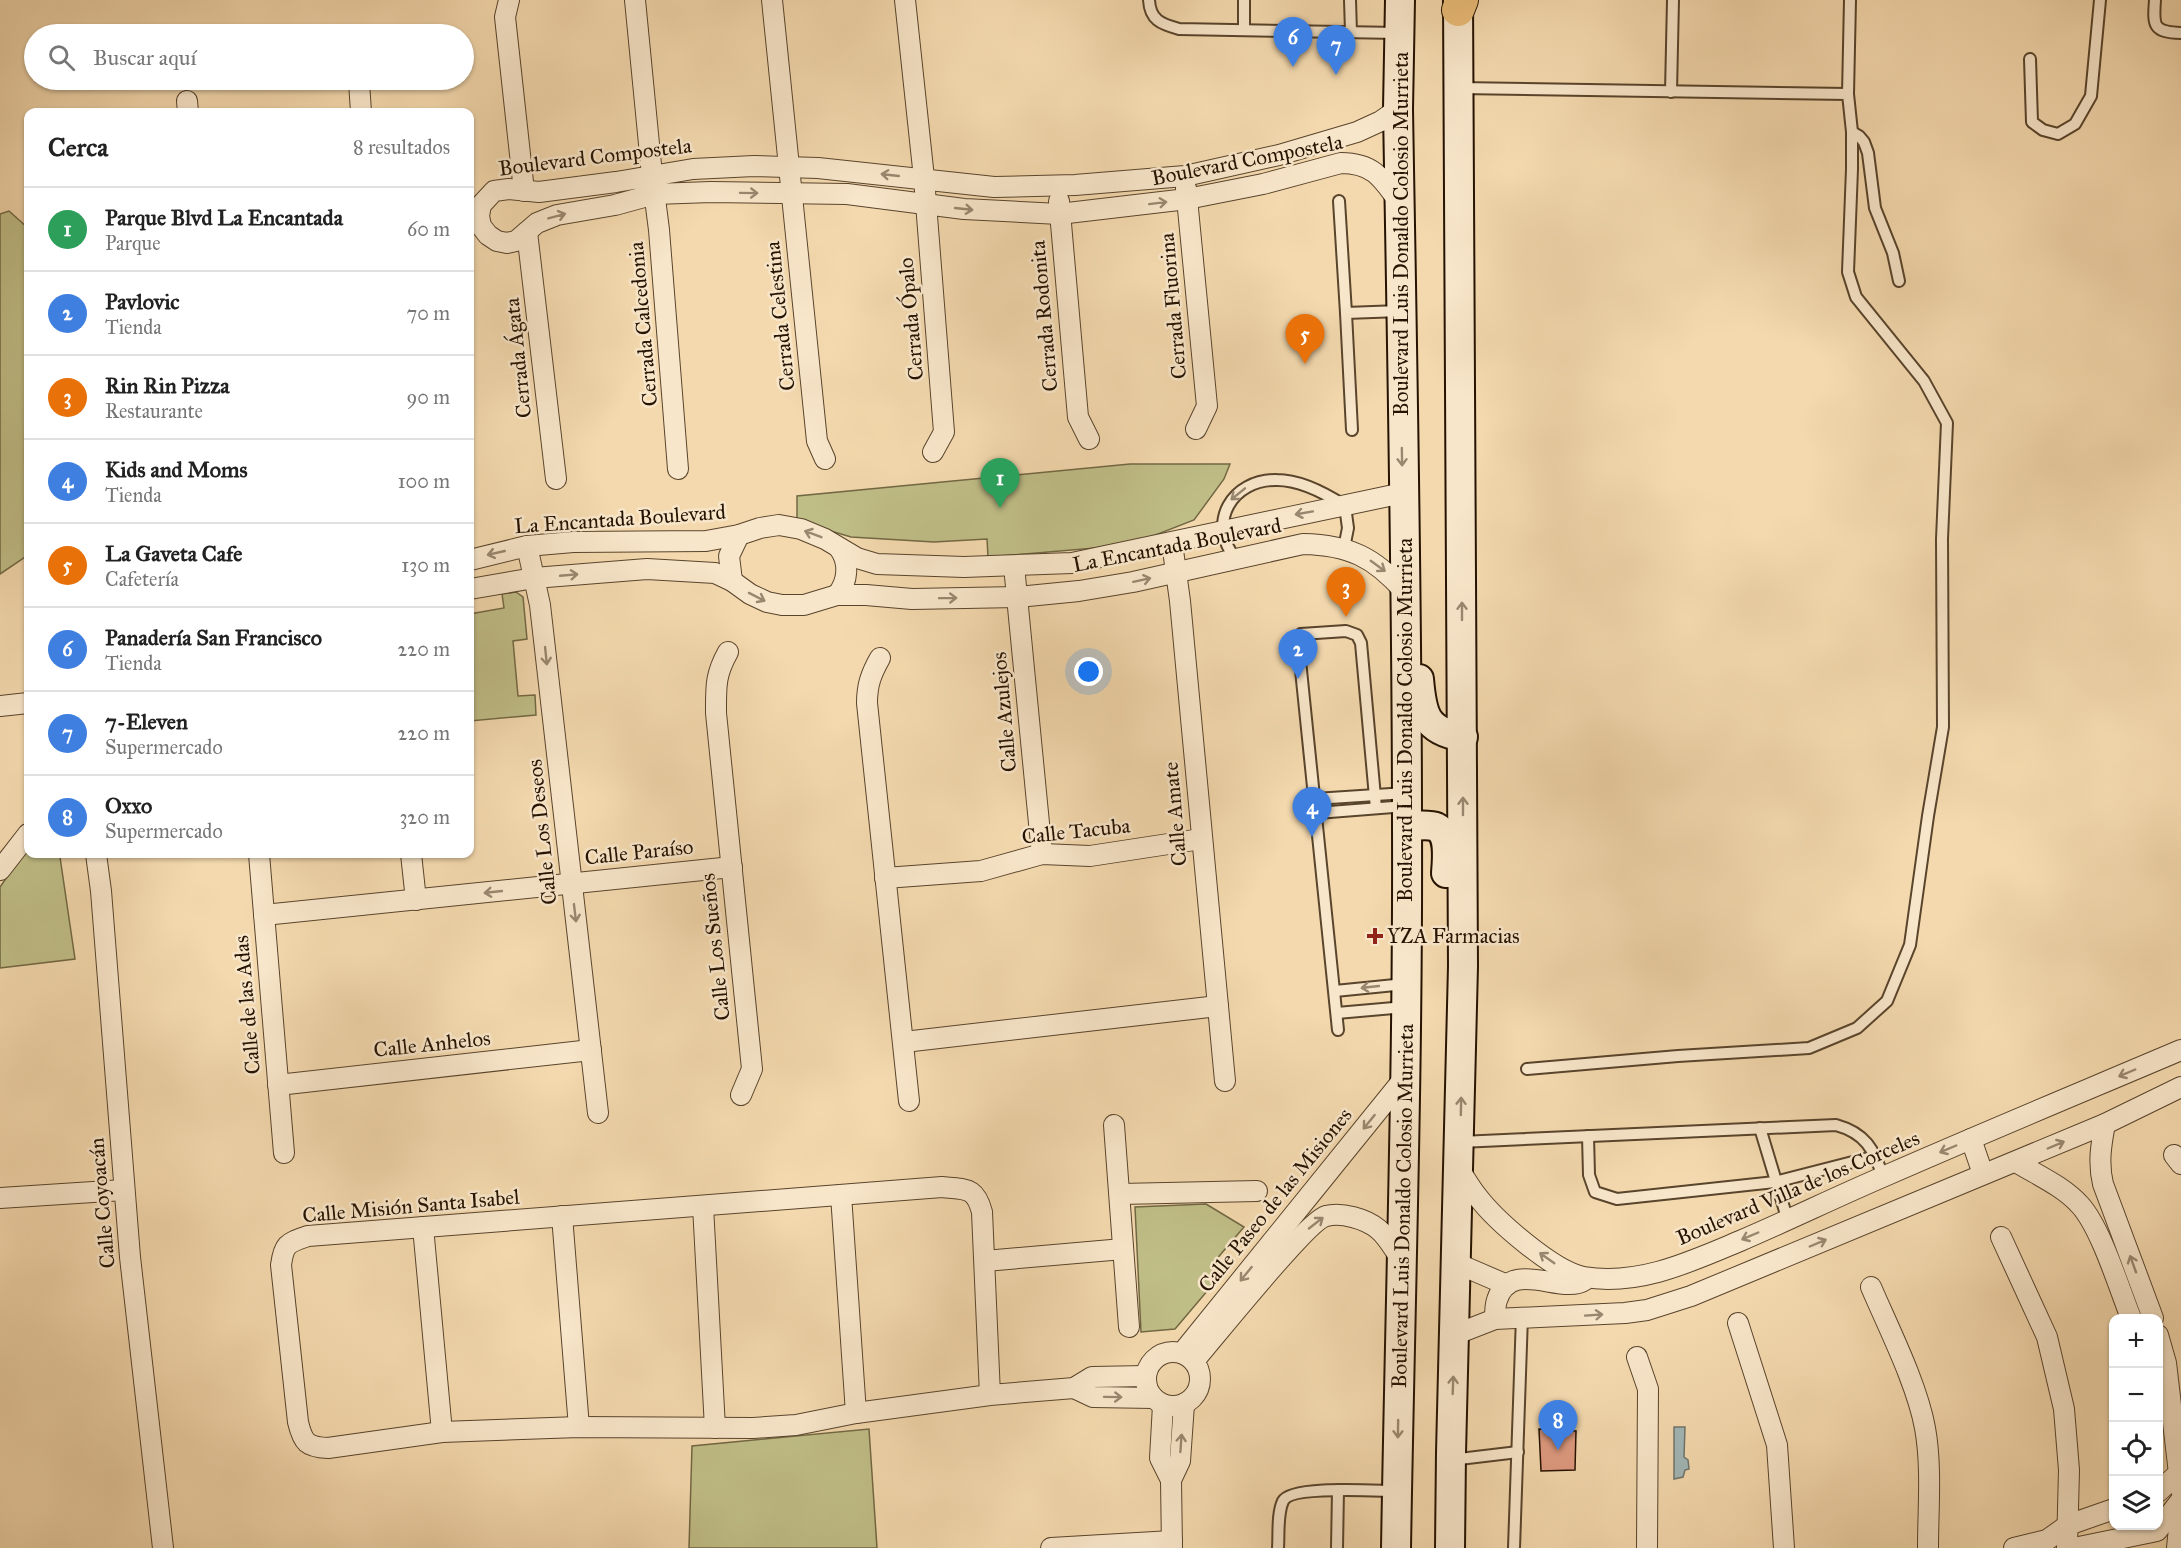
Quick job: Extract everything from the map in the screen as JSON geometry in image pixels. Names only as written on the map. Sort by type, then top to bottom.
[{"type":"main road","name":"Boulevard Luis Donaldo Colosio Murrieta","points":[[1396,1548],[1400,1258],[1406,1076],[1407,808],[1398,109],[1400,0]]},
{"type":"main road","points":[[1450,1548],[1462,1062],[1463,737],[1459,3]]},
{"type":"main road","points":[[1405,624],[1413,632],[1416,643],[1422,705],[1427,721],[1448,735],[1463,737]]},
{"type":"main road","points":[[1407,808],[1435,826],[1445,839],[1447,857],[1446,968],[1451,1014],[1462,1062]]},
{"type":"street","points":[[509,0],[505,17],[524,191]]},
{"type":"street","name":"Cerrada Calcedonia","points":[[635,0],[654,185],[678,470]]},
{"type":"street","name":"Cerrada Celestina","points":[[772,0],[817,441],[825,459]]},
{"type":"street","name":"Cerrada Ópalo","points":[[904,0],[924,178],[944,432],[933,452]]},
{"type":"street","points":[[360,90],[361,108]]},
{"type":"street","name":"Boulevard Compostela","points":[[1398,109],[1381,121],[1357,132],[1279,155],[1185,176],[1059,186],[994,187],[924,178],[788,167],[693,169],[654,185],[615,205],[557,215],[537,223],[516,241],[507,243],[497,242],[488,235],[481,226],[479,216],[482,205],[494,191],[509,189],[538,192],[654,185],[711,192],[848,194],[964,209],[1059,213],[1187,199],[1263,184],[1341,163],[1365,166],[1381,177],[1399,202]]},
{"type":"street","points":[[1279,155],[1283,177]]},
{"type":"street","name":"Cerrada Fluorina","points":[[1185,176],[1207,406],[1196,429]]},
{"type":"street","name":"Cerrada Rodonita","points":[[1059,186],[1059,213],[1077,417],[1089,439]]},
{"type":"street","name":"Cerrada Ágata","points":[[527,232],[556,479]]},
{"type":"street","name":"La Encantada Boulevard","points":[[474,559],[527,546],[621,540],[706,541],[779,525],[801,529],[825,538],[857,558],[878,564],[1014,566],[1072,563],[1403,494]]},
{"type":"street","name":"La Encantada Boulevard","points":[[732,581],[729,556],[739,535]]},
{"type":"street","name":"Calle Amate","points":[[1172,543],[1226,1081]]},
{"type":"street","name":"La Encantada Boulevard","points":[[474,588],[534,578],[647,569],[715,573],[732,581],[750,594],[767,602],[782,605],[804,605],[837,595],[912,599],[1018,597],[1090,589],[1176,573],[1303,544],[1324,544],[1344,548],[1367,558],[1381,568],[1404,591]]},
{"type":"street","name":"Calle Los Deseos","points":[[527,546],[540,605],[598,1113]]},
{"type":"street","points":[[837,595],[842,589],[846,572],[845,559],[839,548]]},
{"type":"street","name":"Calle Azulejos","points":[[1014,566],[1042,854]]},
{"type":"street","name":"Calle Los Sueños","points":[[728,652],[718,673],[716,694],[752,1069],[741,1095]]},
{"type":"street","points":[[880,658],[867,687],[867,703],[909,1101]]},
{"type":"street","points":[[0,706],[24,703]]},
{"type":"street","points":[[0,870],[24,839]]},
{"type":"street","name":"Calle Tacuba","points":[[885,878],[981,870],[1042,854],[1090,856],[1201,839]]},
{"type":"street","name":"Calle Coyoacán","points":[[97,858],[124,1190],[163,1548]]},
{"type":"street","name":"Calle de las Adas","points":[[259,858],[284,1153]]},
{"type":"street","points":[[411,858],[416,900]]},
{"type":"street","name":"Calle Paraíso","points":[[264,915],[732,867]]},
{"type":"street","points":[[904,1042],[1218,1006]]},
{"type":"street","name":"Calle Anhelos","points":[[278,1085],[591,1050]]},
{"type":"street","name":"Boulevard Villa de los Corceles","points":[[1459,1156],[1477,1197],[1528,1245],[1558,1266],[1587,1278],[1615,1280],[1640,1277],[1686,1263],[1788,1221],[1883,1177],[2181,1050]]},
{"type":"street","name":"Calle Paseo de las Misiones","points":[[1188,1357],[1406,1076]]},
{"type":"street","points":[[1455,1335],[1495,1319],[1522,1316],[1587,1316],[1647,1310],[1691,1296],[2016,1162],[2105,1124],[2181,1087]]},
{"type":"street","points":[[2105,1124],[2100,1162],[2103,1184],[2152,1314]]},
{"type":"street","points":[[1114,1125],[1129,1327]]},
{"type":"street","points":[[1971,1139],[1983,1174]]},
{"type":"street","points":[[2016,1162],[2064,1191],[2080,1205],[2093,1223],[2129,1314]]},
{"type":"street","name":"Calle Misión Santa Isabel","points":[[990,1395],[982,1212],[978,1198],[972,1192],[942,1187],[308,1236],[291,1242],[283,1249],[281,1265],[298,1422],[306,1443],[314,1447],[328,1448],[442,1432],[579,1427],[753,1428],[796,1425],[856,1413],[990,1395],[1074,1388],[1092,1377],[1146,1376]]},
{"type":"street","points":[[0,1198],[124,1190]]},
{"type":"street","points":[[1120,1194],[1257,1191]]},
{"type":"street","points":[[841,1195],[856,1413]]},
{"type":"street","points":[[703,1206],[715,1428]]},
{"type":"street","points":[[562,1216],[579,1427]]},
{"type":"street","name":"Calle Paseo de las Misiones","points":[[1188,1357],[1303,1234],[1326,1216],[1342,1216],[1361,1220],[1379,1230],[1400,1258]]},
{"type":"street","points":[[423,1227],[442,1432]]},
{"type":"street","points":[[2001,1237],[2047,1337],[2064,1409],[2069,1470],[2068,1525],[2059,1545],[2014,1548]]},
{"type":"street","points":[[985,1261],[1123,1249]]},
{"type":"street","points":[[1456,1263],[1507,1285]]},
{"type":"street","points":[[1640,1277],[1647,1310]]},
{"type":"street","points":[[1495,1319],[1497,1300],[1507,1285],[1515,1281],[1535,1279],[1580,1283],[1587,1278]]},
{"type":"street","points":[[1871,1287],[1918,1399],[1925,1428],[1928,1457],[1928,1548]]},
{"type":"street","points":[[1738,1323],[1777,1445],[1784,1548]]},
{"type":"street","points":[[1173,1352],[1188,1357],[1200,1376],[1197,1393],[1184,1404],[1172,1407],[1158,1402],[1149,1391],[1146,1376],[1151,1362],[1173,1352]]},
{"type":"street","points":[[1637,1357],[1648,1389],[1647,1548]]},
{"type":"street","points":[[2163,1357],[2169,1383],[2180,1478],[2163,1489]]},
{"type":"street","name":"Calle Misión Santa Isabel","points":[[1074,1388],[1093,1397],[1158,1402]]},
{"type":"street","points":[[1051,1548],[1172,1545],[1171,1480],[1160,1458],[1158,1402]]},
{"type":"street","points":[[1171,1480],[1180,1461],[1184,1404]]},
{"type":"street","points":[[2074,1548],[2157,1535],[2181,1500]]},
{"type":"street","points":[[2176,1548],[2181,1508]]},
{"type":"street","points":[[2068,1525],[2109,1511]]},
{"type":"lane","points":[[1149,0],[1151,14],[1155,20],[1179,29],[1399,33]]},
{"type":"lane","points":[[1244,0],[1244,30]]},
{"type":"lane","points":[[1350,0],[1351,32]]},
{"type":"lane","points":[[1671,92],[1673,0]]},
{"type":"lane","points":[[1527,1069],[1809,1048],[1857,1028],[1887,1001],[1910,945],[1943,727],[1942,539],[1947,423],[1924,381],[1856,297],[1848,272],[1852,132],[1848,93],[1850,0]]},
{"type":"lane","points":[[2030,59],[2032,122],[2043,130],[2058,134],[2075,124],[2091,96],[2100,0]]},
{"type":"lane","points":[[2155,0],[2154,21],[2158,29],[2181,33]]},
{"type":"lane","points":[[1459,88],[1848,93]]},
{"type":"lane","points":[[1852,132],[1864,142],[1868,153],[1875,208],[1893,253],[1899,281]]},
{"type":"lane","points":[[1339,201],[1352,430]]},
{"type":"lane","points":[[1346,314],[1401,311]]},
{"type":"lane","points":[[1236,559],[1229,551],[1223,514],[1228,503],[1249,486],[1262,481],[1277,480],[1306,485],[1344,506],[1348,528],[1344,548]]},
{"type":"lane","points":[[1338,1030],[1298,636],[1346,631],[1357,635],[1361,643],[1376,808]]},
{"type":"lane","points":[[1316,799],[1375,795],[1407,808]]},
{"type":"lane","points":[[1317,813],[1407,808]]},
{"type":"lane","points":[[1335,991],[1405,995]]},
{"type":"lane","points":[[1337,1013],[1405,995]]},
{"type":"lane","points":[[1459,1156],[1588,1136],[1836,1125],[1861,1136],[1876,1156],[1883,1177]]},
{"type":"lane","points":[[1760,1128],[1788,1221]]},
{"type":"lane","points":[[1588,1136],[1589,1175],[1595,1192],[1617,1198],[1775,1182],[1876,1156]]},
{"type":"lane","points":[[1514,1548],[1522,1316]]},
{"type":"lane","points":[[1451,1460],[1518,1452]]},
{"type":"lane","points":[[1278,1548],[1280,1513],[1284,1500],[1290,1495],[1300,1492],[1338,1490],[1397,1491]]},
{"type":"lane","points":[[1337,1548],[1338,1490]]},
{"type":"shaded area","points":[[9,211],[24,224],[24,558],[0,574],[0,214]]},
{"type":"shaded area","points":[[1130,464],[1230,464],[1224,479],[1194,520],[1130,545],[988,557],[987,539],[934,542],[851,537],[797,521],[797,496]]},
{"type":"shaded area","points":[[516,592],[523,597],[527,639],[513,641],[518,696],[535,695],[536,715],[474,721],[474,613],[504,608],[502,594]]},
{"type":"shaded area","points":[[24,853],[24,858],[60,858],[75,959],[0,968],[0,887]]},
{"type":"shaded area","points":[[1206,1204],[1244,1227],[1215,1261],[1225,1270],[1175,1329],[1141,1332],[1135,1207]]},
{"type":"shaded area","points":[[1674,1427],[1685,1427],[1684,1457],[1688,1460],[1689,1469],[1685,1470],[1683,1477],[1674,1479]]},
{"type":"shaded area","points":[[869,1429],[877,1548],[689,1548],[692,1446]]},
{"type":"building","points":[[1539,1429],[1576,1431],[1575,1470],[1541,1471]]},
{"type":"place","name":"Panadería San Francisco","points":[[1293,67]]},
{"type":"place","name":"7-Eleven","points":[[1336,75]]},
{"type":"place","name":"La Gaveta Cafe","points":[[1305,364]]},
{"type":"place","name":"Parque Blvd La Encantada","points":[[1000,508]]},
{"type":"place","name":"Rin Rin Pizza","points":[[1346,617]]},
{"type":"place","name":"Pavlovic","points":[[1298,679]]},
{"type":"place","name":"Kids and Moms","points":[[1312,837]]},
{"type":"place","name":"YZA Farmacias","points":[[1375,936]]},
{"type":"place","name":"Oxxo","points":[[1558,1450]]}]
